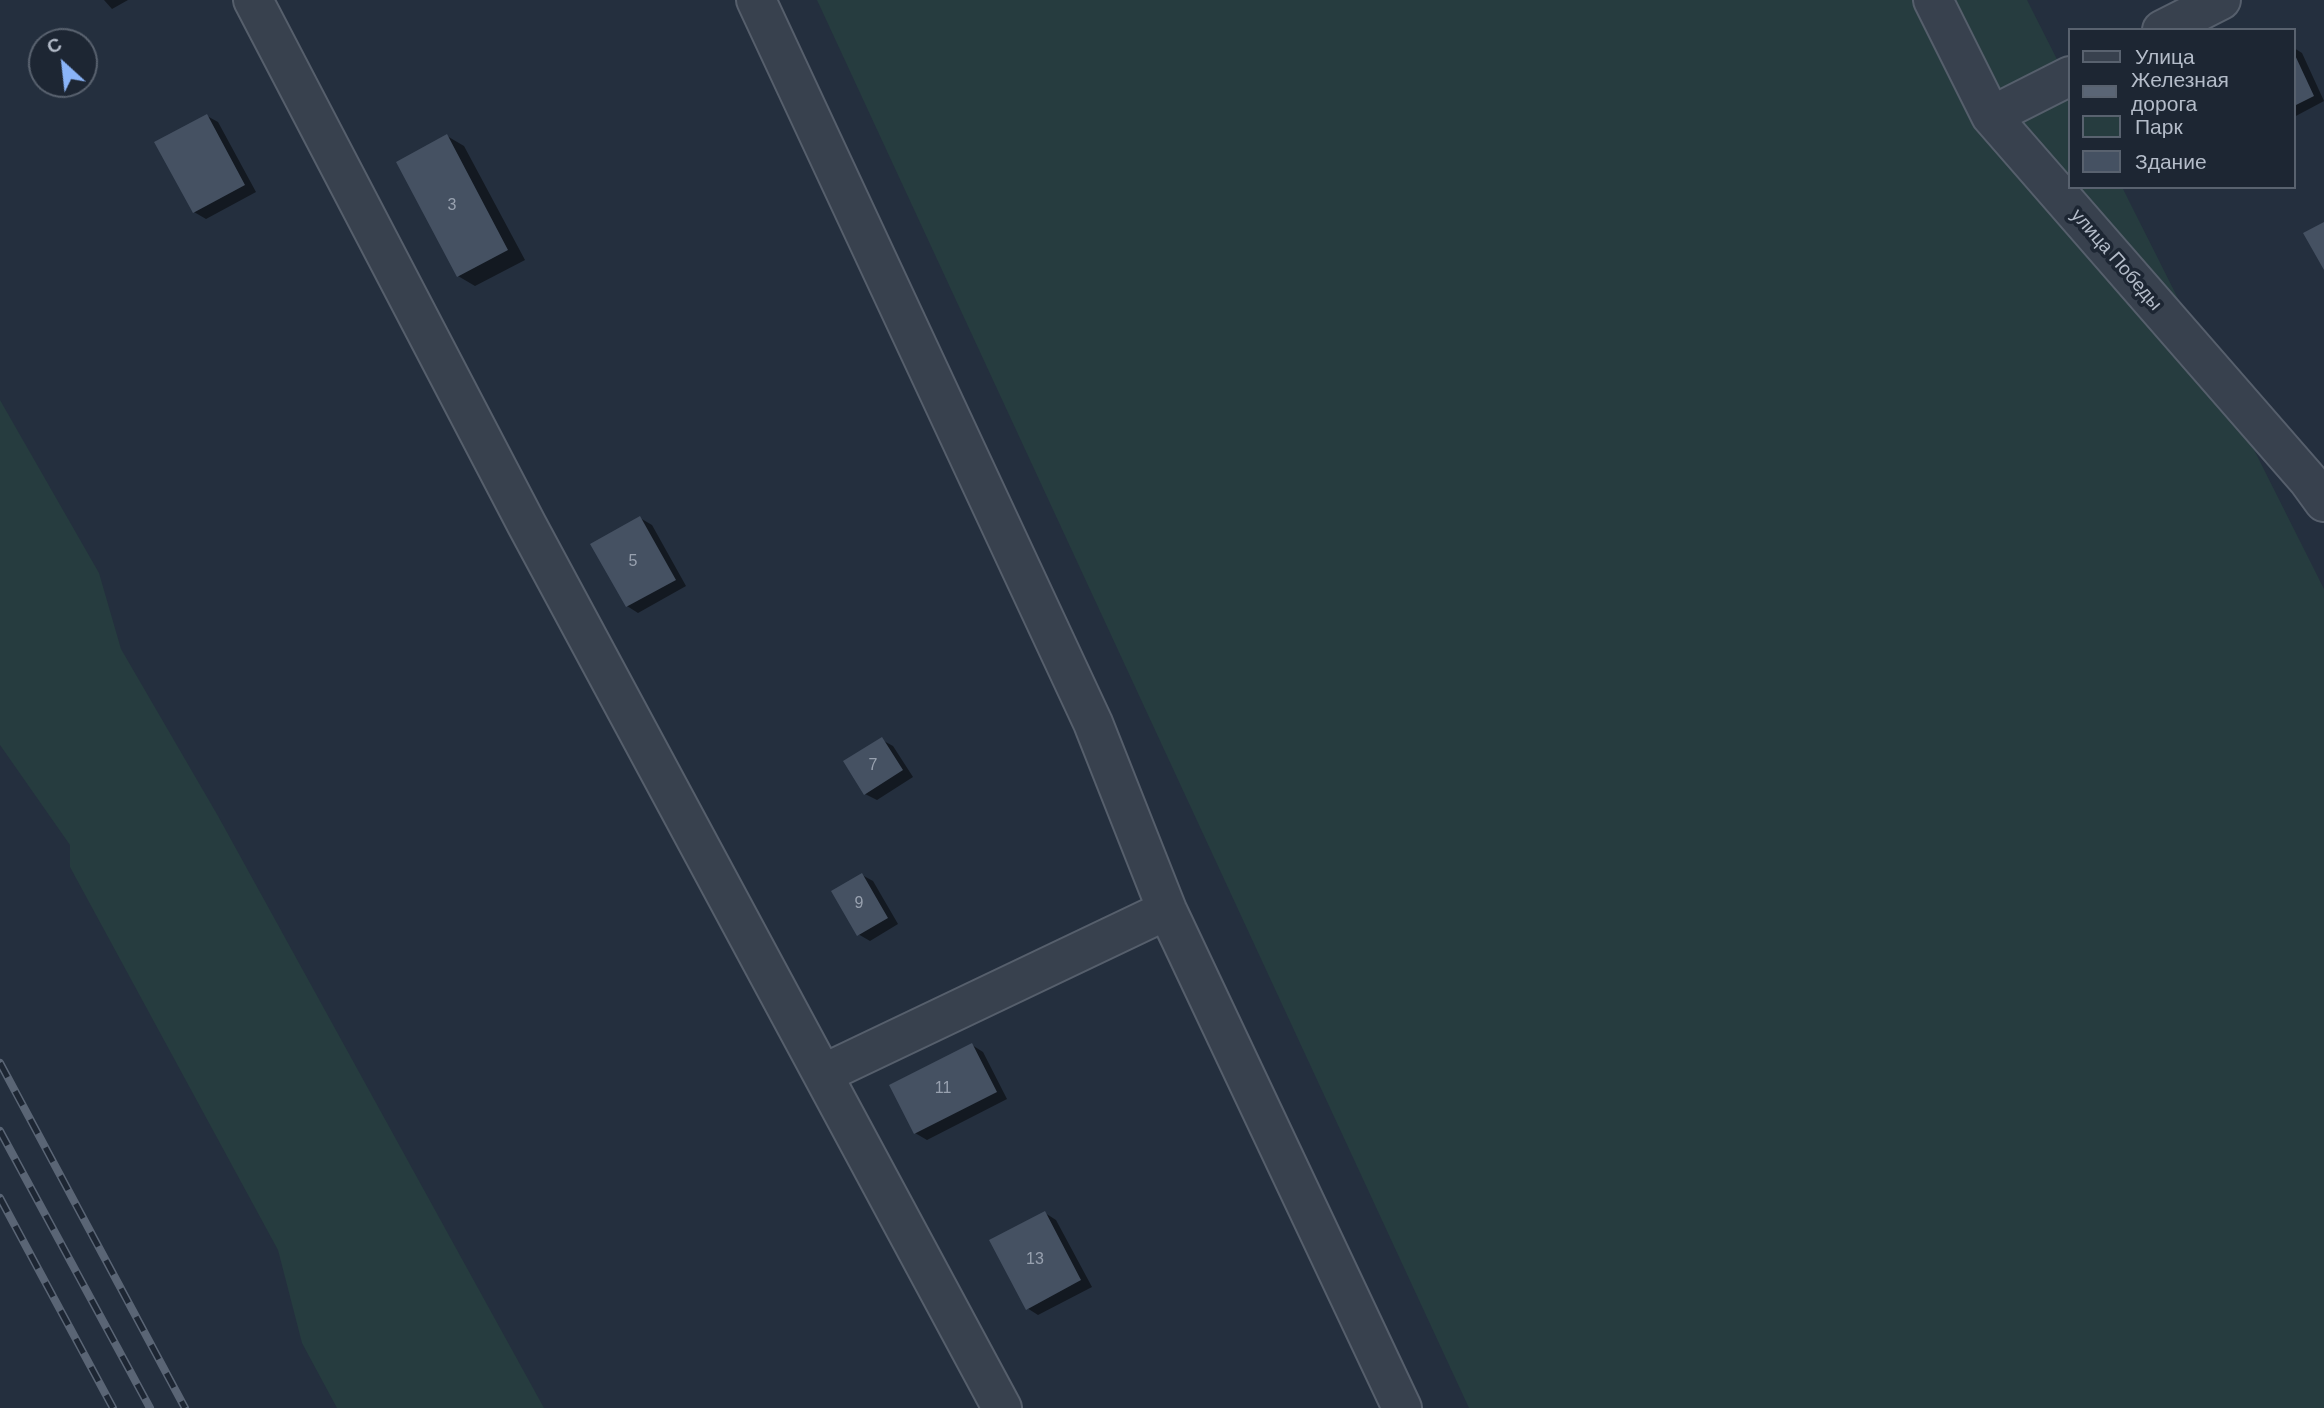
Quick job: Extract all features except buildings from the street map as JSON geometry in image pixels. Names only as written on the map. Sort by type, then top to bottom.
[{"type":"street","points":[[253,0],[534,538],[1002,1408]]},
{"type":"street","points":[[756,0],[1093,723],[1167,911],[1402,1408]]},
{"type":"street","name":"улица Победы","points":[[1933,0],[1991,116],[2319,484]]},
{"type":"street","points":[[2166,28],[2221,0]]},
{"type":"street","points":[[1991,116],[2068,77]]},
{"type":"street","points":[[822,1074],[1167,911]]},
{"type":"green space","points":[[817,0],[2027,0],[2068,81],[2068,189],[2123,189],[2324,589],[2324,1408],[1469,1408]]},
{"type":"green space","points":[[0,400],[99,573],[121,649],[218,816],[544,1408],[337,1408],[302,1343],[278,1250],[70,867],[70,845],[0,745]]},
{"type":"railway","points":[[0,1063],[185,1408]]},
{"type":"railway","points":[[0,1131],[150,1408]]},
{"type":"railway","points":[[0,1198],[113,1408]]}]
